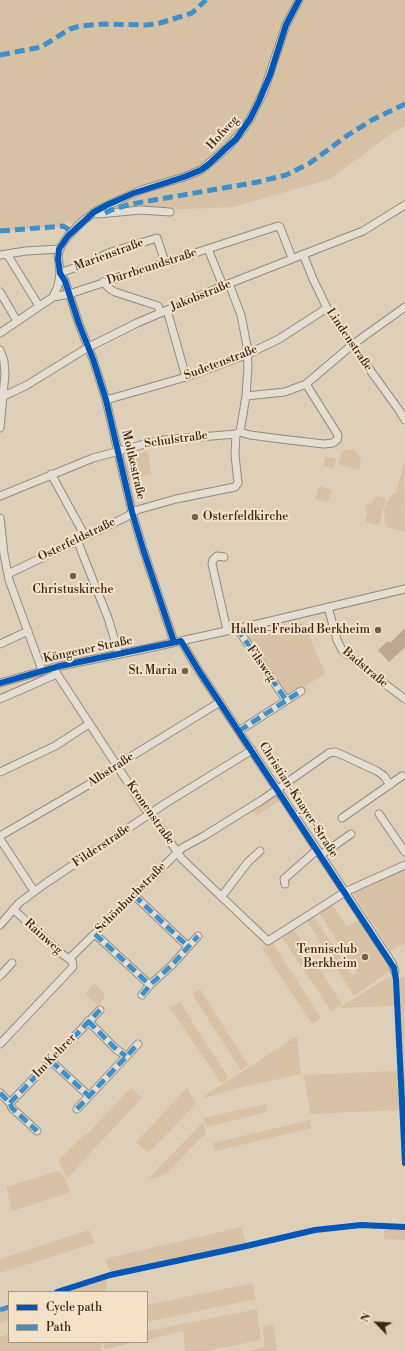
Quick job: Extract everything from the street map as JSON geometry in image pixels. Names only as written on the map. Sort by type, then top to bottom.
[{"type":"street","name":"Hofweg","points":[[59,250],[68,236],[94,212],[134,193],[201,170],[231,143],[246,126],[256,107],[270,75],[286,25],[299,0]]},
{"type":"street","name":"Jakobstraße","points":[[1,396],[27,386],[87,348],[164,311],[368,228],[405,205]]},
{"type":"street","points":[[94,212],[97,214],[141,210],[170,212]]},
{"type":"street","name":"Dürrbeundstraße","points":[[0,333],[53,297],[69,294],[278,226],[292,258]]},
{"type":"street","name":"Marienstraße","points":[[60,273],[94,261],[108,253],[157,238],[166,262]]},
{"type":"street","points":[[208,249],[237,304],[247,340],[248,354],[246,396],[238,433]]},
{"type":"street","points":[[39,306],[4,254],[32,250],[59,250],[58,259],[60,273],[58,286],[53,297]]},
{"type":"street","name":"Lindenstraße","points":[[303,254],[327,308],[405,420]]},
{"type":"street","name":"Moltkestraße","points":[[60,273],[65,281],[106,400],[132,512],[143,549],[178,642]]},
{"type":"street","points":[[103,282],[115,292],[158,306],[164,311],[186,377]]},
{"type":"street","points":[[0,292],[17,322]]},
{"type":"street","points":[[246,396],[285,392],[306,384],[352,345],[405,307]]},
{"type":"street","name":"Sudetenstraße","points":[[106,400],[186,377],[248,354],[279,339],[327,308]]},
{"type":"street","points":[[0,350],[5,367],[1,396],[0,428]]},
{"type":"street","name":"Schulstraße","points":[[0,496],[78,463],[118,450],[148,443],[238,433],[324,444],[335,443],[338,439],[338,434],[306,384]]},
{"type":"street","name":"Osterfeldstraße","points":[[8,574],[126,517],[137,510],[176,499],[234,488],[238,483],[235,455],[238,433]]},
{"type":"street","points":[[51,474],[85,536]]},
{"type":"street","points":[[0,518],[8,574],[42,670]]},
{"type":"street","points":[[77,540],[108,618],[119,654]]},
{"type":"street","points":[[224,557],[217,556],[214,558],[212,566],[227,630]]},
{"type":"street","name":"Köngener Straße","points":[[0,683],[42,670],[55,671],[119,654],[178,642],[405,589]]},
{"type":"street","name":"Badstraße","points":[[328,607],[337,640],[342,650],[405,699]]},
{"type":"street","name":"Filsweg","points":[[237,628],[286,700]]},
{"type":"street","points":[[0,644],[28,631]]},
{"type":"street","name":"Christian-Knayer-Straße","points":[[178,642],[252,750],[392,963],[395,972]]},
{"type":"street","points":[[0,698],[55,671]]},
{"type":"street","name":"Kronenstraße","points":[[55,671],[144,807],[177,852],[185,862],[268,941],[344,892]]},
{"type":"street","points":[[239,731],[301,691]]},
{"type":"street","name":"Albstraße","points":[[0,836],[88,785],[127,759],[220,702]]},
{"type":"street","points":[[0,772],[55,746],[89,724]]},
{"type":"street","name":"Filderstraße","points":[[0,925],[13,909],[34,891],[150,814],[252,750]]},
{"type":"street","name":"Schönbuchstraße","points":[[0,1044],[71,969],[71,962],[95,934],[183,847],[204,836],[277,789],[329,753],[334,752],[380,772],[390,785]]},
{"type":"street","points":[[342,818],[402,776]]},
{"type":"street","points":[[379,814],[405,852]]},
{"type":"street","name":"Christian-Knayer-Straße","points":[[319,852],[351,834]]},
{"type":"street","points":[[0,839],[34,891]]},
{"type":"street","points":[[222,896],[247,864],[260,851]]},
{"type":"street","points":[[285,884],[284,878],[319,852]]},
{"type":"street","points":[[344,892],[405,865]]},
{"type":"street","points":[[134,895],[188,946]]},
{"type":"street","name":"Rainweg","points":[[13,909],[71,962]]},
{"type":"street","points":[[95,934],[150,985]]},
{"type":"street","points":[[142,995],[198,936]]},
{"type":"street","points":[[0,976],[12,963]]},
{"type":"street","name":"Im Kehrer","points":[[10,1102],[100,1010]]},
{"type":"street","points":[[88,1021],[117,1050],[126,1056]]},
{"type":"street","points":[[77,1109],[138,1044]]},
{"type":"street","points":[[51,1061],[88,1096]]},
{"type":"street","points":[[0,1093],[10,1102],[12,1108],[37,1131]]},
{"type":"shaded area","points":[[0,0],[405,0],[405,126],[394,132],[330,179],[233,207],[112,212],[105,202],[89,211],[73,225],[68,221],[63,226],[0,231]]},
{"type":"shaded area","points":[[347,449],[355,451],[359,456],[361,461],[359,470],[338,464],[342,452]]},
{"type":"shaded area","points":[[148,451],[151,474],[129,480],[125,462],[127,461],[126,457]]},
{"type":"shaded area","points":[[325,457],[336,458],[333,469],[324,466]]},
{"type":"shaded area","points":[[405,459],[405,532],[387,527],[387,525],[385,525],[384,508],[393,493],[396,493]]},
{"type":"shaded area","points":[[319,486],[332,490],[328,502],[315,499]]},
{"type":"shaded area","points":[[376,496],[386,498],[379,525],[365,522],[368,512],[365,511],[367,504],[370,505]]},
{"type":"shaded area","points":[[304,623],[325,673],[292,696],[286,696],[245,636]]},
{"type":"shaded area","points":[[405,628],[405,647],[389,662],[378,650],[388,641],[390,643]]},
{"type":"shaded area","points":[[276,794],[280,800],[257,816],[252,810]]},
{"type":"shaded area","points":[[402,869],[405,874],[405,946],[403,943],[391,951],[352,891]]},
{"type":"shaded area","name":"Tennisclub Berkheim","points":[[332,904],[347,927],[359,920],[391,969],[354,996],[306,919],[313,915],[352,975],[357,972],[319,913]]},
{"type":"shaded area","points":[[293,928],[342,1004],[331,1011],[281,936]]},
{"type":"shaded area","points":[[272,942],[321,1018],[312,1024],[262,948]]},
{"type":"shaded area","points":[[390,976],[394,978],[395,1006],[339,1008]]},
{"type":"shaded area","points":[[397,976],[405,977],[405,1126],[398,989]]},
{"type":"shaded area","points":[[94,983],[105,994],[103,1000],[98,1006],[85,994]]},
{"type":"shaded area","points":[[200,989],[248,1065],[241,1070],[192,994]]},
{"type":"shaded area","points":[[180,1002],[229,1078],[221,1083],[170,1008]]},
{"type":"shaded area","points":[[297,1036],[301,1074],[234,1089],[205,1098],[204,1096]]},
{"type":"shaded area","points":[[398,1071],[400,1110],[310,1114],[304,1075]]},
{"type":"shaded area","points":[[131,1088],[142,1098],[67,1178],[58,1161],[83,1136],[87,1134]]},
{"type":"shaded area","points":[[187,1088],[196,1104],[148,1153],[136,1142]]},
{"type":"shaded area","points":[[266,1104],[267,1112],[207,1127],[203,1118]]},
{"type":"shaded area","points":[[310,1120],[312,1128],[216,1151],[213,1143]]},
{"type":"shaded area","points":[[203,1122],[206,1133],[165,1175],[147,1180]]},
{"type":"shaded area","points":[[58,1171],[62,1173],[71,1192],[12,1211],[6,1187]]},
{"type":"shaded area","points":[[241,1227],[246,1242],[242,1246],[114,1273],[110,1271],[105,1259]]},
{"type":"shaded area","points":[[390,1228],[405,1229],[405,1240],[384,1239],[384,1231]]},
{"type":"shaded area","points":[[89,1230],[95,1243],[0,1273],[0,1259]]},
{"type":"shaded area","points":[[107,1278],[106,1291],[65,1291]]},
{"type":"shaded area","points":[[253,1283],[255,1299],[148,1322],[148,1305]]},
{"type":"shaded area","points":[[8,1309],[8,1320],[0,1323],[0,1312]]},
{"type":"shaded area","points":[[257,1309],[261,1340],[205,1351],[185,1351],[183,1331],[148,1340],[148,1331]]},
{"type":"shaded area","points":[[273,1324],[277,1351],[246,1351],[265,1347],[263,1326]]},
{"type":"shaded area","points":[[8,1334],[8,1343],[102,1343],[101,1351],[0,1351],[0,1337]]},
{"type":"shaded area","points":[[105,1343],[131,1343],[104,1349]]},
{"type":"marked path","points":[[0,55],[41,47],[70,29],[80,26],[103,24],[147,25],[160,23],[192,13],[206,0]]},
{"type":"marked path","points":[[105,213],[131,204],[258,182],[286,175],[310,163],[348,135],[372,120],[405,104]]},
{"type":"marked path","points":[[0,231],[63,226],[71,231]]},
{"type":"marked path","points":[[237,628],[286,700]]},
{"type":"marked path","points":[[239,731],[301,691]]},
{"type":"marked path","points":[[134,895],[188,946]]},
{"type":"marked path","points":[[95,934],[150,985]]},
{"type":"marked path","points":[[142,995],[198,936]]},
{"type":"marked path","points":[[10,1103],[100,1010]]},
{"type":"marked path","points":[[88,1021],[117,1050],[126,1056]]},
{"type":"marked path","points":[[77,1109],[138,1044]]},
{"type":"marked path","points":[[51,1061],[89,1096]]},
{"type":"marked path","points":[[0,1093],[10,1103],[12,1108],[37,1131]]},
{"type":"marked path","points":[[0,1310],[8,1307]]},
{"type":"cycle path","points":[[174,642],[132,512],[106,400],[65,281],[60,273],[58,259],[59,249],[68,236],[94,212],[134,193],[201,170],[236,139],[250,119],[259,101],[270,75],[286,25],[299,0]]},
{"type":"cycle path","points":[[0,683],[60,666],[181,641],[199,671],[394,968],[396,980],[405,1163]]},
{"type":"cycle path","points":[[60,1291],[110,1275],[315,1230],[361,1225],[405,1227]]},
{"type":"place","name":"Osterfeldkirche","points":[[195,517]]},
{"type":"place","name":"Christuskirche","points":[[73,576]]},
{"type":"place","name":"Hallen-Freibad Berkheim","points":[[378,630]]},
{"type":"place","name":"St. Maria","points":[[185,671]]},
{"type":"place","name":"Tennisclub Berkheim","points":[[365,957]]}]
